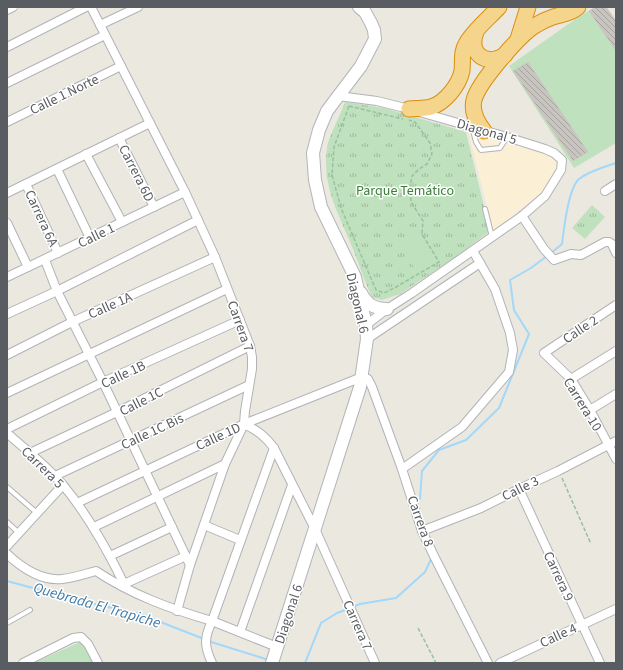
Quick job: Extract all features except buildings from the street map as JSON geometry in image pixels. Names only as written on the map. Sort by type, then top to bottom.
[{"type":"highway","points":[[409,109],[431,107],[441,102],[451,93],[462,72],[462,55],[465,45],[469,38],[499,7]]},
{"type":"highway","points":[[489,18],[504,7]]},
{"type":"highway","points":[[518,40],[528,7]]},
{"type":"highway","points":[[478,129],[473,110],[474,100],[479,87],[505,55],[518,40],[534,26],[554,17],[570,13],[578,7]]},
{"type":"highway","points":[[476,32],[473,39],[474,46],[477,53],[483,58],[490,60],[498,59],[505,55]]},
{"type":"street","points":[[7,10],[13,7]]},
{"type":"street","points":[[7,47],[86,7]]},
{"type":"street","name":"Carrera 7","points":[[91,7],[185,192],[215,257],[250,346],[252,358],[244,424],[260,432],[274,448],[315,529],[375,663]]},
{"type":"street","points":[[100,25],[138,7]]},
{"type":"street","name":"Diagonal 6","points":[[275,655],[360,387],[367,339],[366,325],[355,276],[321,207],[314,180],[313,153],[319,130],[327,111],[361,66],[375,39],[371,22],[365,12],[359,7]]},
{"type":"street","points":[[7,83],[105,35]]},
{"type":"street","name":"Calle 1 Norte","points":[[7,122],[121,66]]},
{"type":"street","name":"Diagonal 5","points":[[338,96],[409,109],[507,137],[554,153],[562,160],[561,170],[545,196],[522,216]]},
{"type":"street","points":[[7,193],[150,123]]},
{"type":"street","name":"Carrera 6D","points":[[119,138],[154,207]]},
{"type":"street","points":[[86,154],[122,222]]},
{"type":"street","points":[[57,168],[90,238]]},
{"type":"street","name":"Carrera 6A","points":[[26,184],[58,253]]},
{"type":"street","points":[[605,191],[616,184]]},
{"type":"street","name":"Calle 1","points":[[7,277],[185,192]]},
{"type":"street","points":[[366,325],[522,216],[544,249],[554,260],[570,254],[581,255],[605,242],[612,244],[616,253]]},
{"type":"street","points":[[7,314],[57,291],[198,220]]},
{"type":"street","points":[[7,224],[28,267]]},
{"type":"street","points":[[402,470],[462,427],[509,372],[513,350],[510,333],[495,289],[473,251]]},
{"type":"street","name":"Calle 1A","points":[[7,355],[72,322],[215,257]]},
{"type":"street","points":[[45,260],[57,291],[118,412],[190,565]]},
{"type":"street","points":[[367,339],[480,263]]},
{"type":"street","points":[[7,393],[227,289]]},
{"type":"street","points":[[358,289],[368,304],[387,309]]},
{"type":"street","name":"Calle 2","points":[[544,352],[616,305]]},
{"type":"street","name":"Calle 1B","points":[[7,429],[103,382],[240,320]]},
{"type":"street","name":"Calle 1C","points":[[30,453],[118,412],[250,346]]},
{"type":"street","points":[[571,380],[616,351]]},
{"type":"street","name":"Carrera 10","points":[[544,352],[571,380],[590,410],[616,459]]},
{"type":"street","name":"Carrera 8","points":[[362,377],[368,379],[372,387],[422,531],[488,663]]},
{"type":"street","name":"Calle 1D","points":[[77,503],[244,424],[362,377]]},
{"type":"street","name":"Calle 1C Bis","points":[[55,476],[249,385]]},
{"type":"street","points":[[590,410],[616,394]]},
{"type":"street","points":[[177,611],[190,565],[225,464],[244,424]]},
{"type":"street","name":"Carrera 5","points":[[7,433],[55,476],[77,503],[94,527],[124,584],[186,556]]},
{"type":"street","name":"Calle 3","points":[[422,531],[482,508],[616,441]]},
{"type":"street","points":[[210,660],[206,644],[206,633],[212,621],[274,448]]},
{"type":"street","points":[[94,527],[225,464]]},
{"type":"street","points":[[7,546],[63,485]]},
{"type":"street","points":[[240,632],[292,485]]},
{"type":"street","name":"Carrera 9","points":[[519,489],[600,663]]},
{"type":"street","points":[[204,525],[240,540]]},
{"type":"street","points":[[110,556],[172,527]]},
{"type":"street","points":[[7,554],[26,570],[48,579],[63,579],[96,572],[116,584],[157,604],[212,621],[240,632],[275,655]]},
{"type":"street","name":"Calle 4","points":[[500,663],[616,609]]},
{"type":"street","points":[[23,663],[73,638],[81,637],[88,644],[98,663]]},
{"type":"lane","points":[[478,129],[476,142],[481,150],[500,148],[507,137]]},
{"type":"lane","points":[[486,209],[492,237]]},
{"type":"lane","points":[[7,487],[37,513]]},
{"type":"lane","points":[[7,522],[19,533]]},
{"type":"lane","points":[[7,622],[30,610]]},
{"type":"path","points":[[349,106],[415,122],[430,143],[432,154],[427,164],[412,176],[410,189],[411,202],[423,221],[422,234],[440,262],[396,287],[384,292],[376,290],[341,208],[332,175],[334,147],[351,98]]},
{"type":"path","points":[[558,471],[591,544]]},
{"type":"path","points":[[418,628],[436,663]]},
{"type":"shaded area","points":[[468,131],[518,142],[555,159],[558,170],[545,190],[493,231]]},
{"type":"green space","points":[[595,7],[606,7],[616,21],[616,143],[574,168],[509,66]]},
{"type":"green space","name":"Parque Temático","points":[[345,102],[384,108],[466,132],[490,231],[457,256],[400,294],[382,300],[372,297],[336,208],[329,186],[326,161],[327,148]]},
{"type":"green space","points":[[592,205],[605,217],[585,239],[572,228]]},
{"type":"green space","points":[[420,235],[434,261],[416,271],[402,245]]},
{"type":"green space","points":[[82,641],[93,663],[34,663]]},
{"type":"waterway","points":[[551,253],[562,244],[569,200],[575,184],[579,179],[587,174],[616,163]]},
{"type":"waterway","points":[[420,499],[422,471],[439,450],[466,440],[499,408],[529,334],[514,310],[510,280],[531,268],[547,256]]},
{"type":"waterway","points":[[352,607],[360,604],[396,598],[425,572],[432,557]]},
{"type":"waterway","name":"Quebrada El Trapiche","points":[[7,581],[77,600],[140,614],[204,639]]},
{"type":"waterway","points":[[305,663],[321,623],[337,613],[348,609]]},
{"type":"waterway","name":"Quebrada El Trapiche","points":[[208,641],[269,660]]}]
